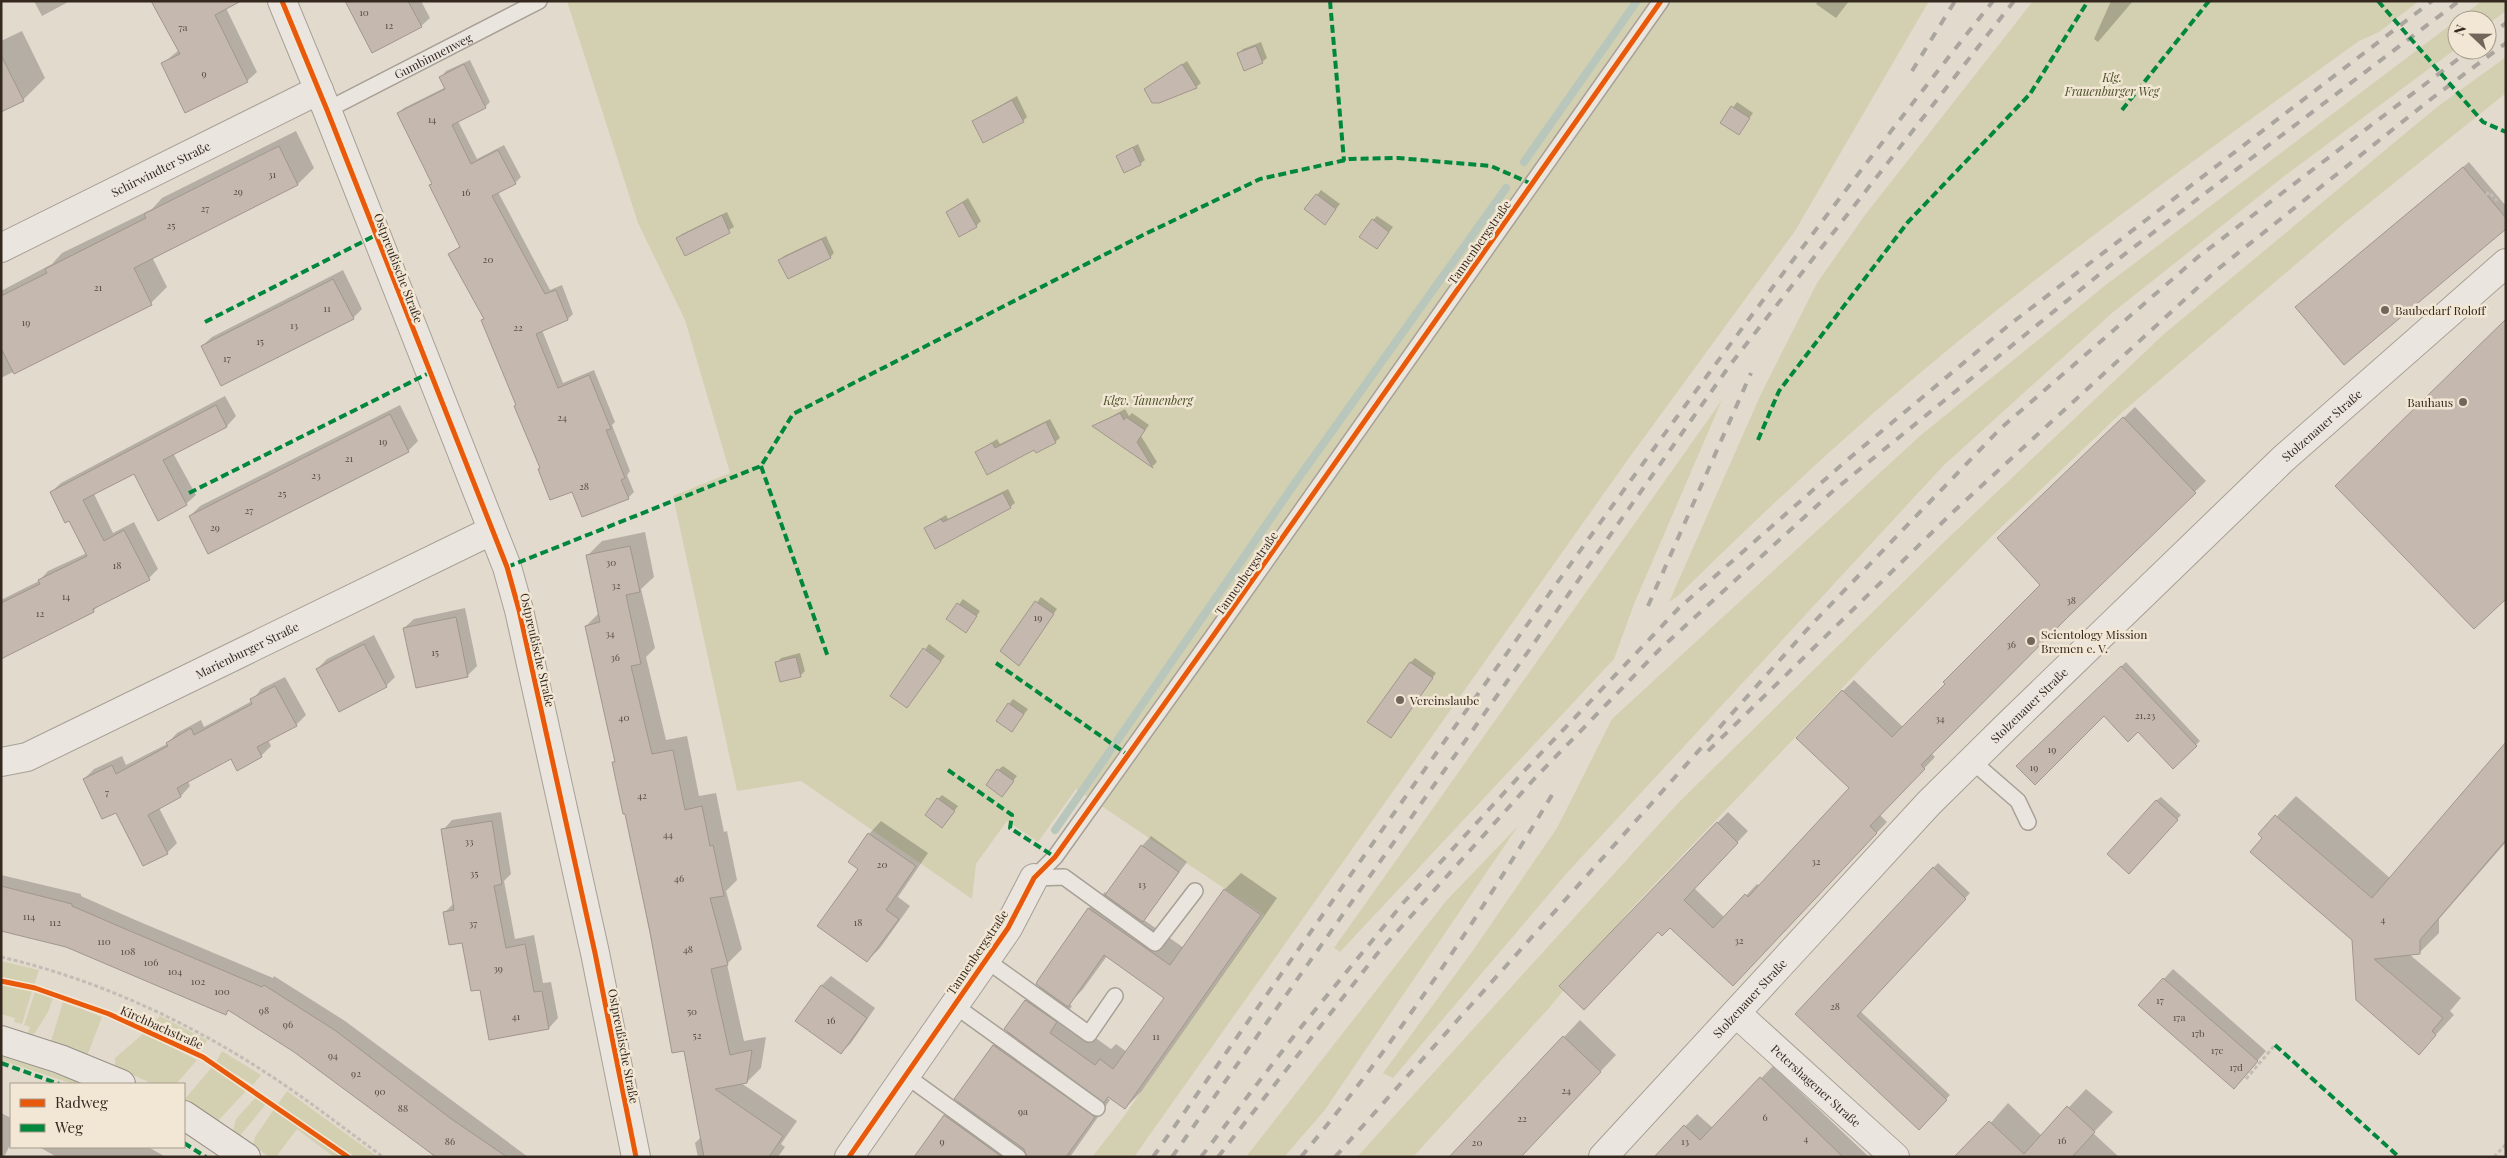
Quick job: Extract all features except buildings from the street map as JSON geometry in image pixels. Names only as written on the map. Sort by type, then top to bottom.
[{"type":"street","name":"Ostpreußische Straße","points":[[282,1],[323,100],[507,568],[519,610],[595,953],[636,1157]]},
{"type":"street","name":"Schirwindter Straße","points":[[1,248],[323,100]]},
{"type":"street","name":"Stolzenauer Straße","points":[[1603,1157],[1929,803],[2135,600],[2283,459],[2506,263]]},
{"type":"street","name":"Marienburger Straße","points":[[1,762],[27,757],[491,531]]},
{"type":"street","name":"Tannenbergstraße","points":[[849,1157],[1008,928],[1034,878]]},
{"type":"street","name":"Petershagener Straße","points":[[1736,1013],[1895,1157]]},
{"type":"street","points":[[1,1040],[60,1059],[119,1083]]},
{"type":"street","points":[[185,1116],[246,1157]]},
{"type":"lane","name":"Gumbinnenweg","points":[[323,100],[539,1]]},
{"type":"lane","name":"Tannenbergstraße","points":[[1034,878],[1054,857],[1205,648],[1661,1]]},
{"type":"lane","points":[[1972,761],[2018,801],[2028,822]]},
{"type":"lane","points":[[1034,878],[1064,877],[1155,943],[1195,891]]},
{"type":"lane","points":[[986,960],[1089,1034],[1115,996]]},
{"type":"lane","points":[[954,1005],[1097,1108]]},
{"type":"lane","points":[[905,1075],[1018,1157]]},
{"type":"path","points":[[2486,194],[2489,192],[2497,201]]},
{"type":"path","points":[[2246,1079],[2275,1045]]},
{"type":"path","points":[[2494,1157],[2506,1144]]},
{"type":"green space","name":"Klgv. Tannenberg","points":[[567,1],[1929,1],[1795,231],[1629,458],[1134,1157],[1092,1157],[1125,1115],[1264,915],[1076,789],[1038,842],[1007,821],[976,864],[972,899],[801,781],[737,791],[673,496],[730,473],[685,320],[638,223]]},
{"type":"green space","name":"Klg. Frauenburger Weg","points":[[2033,1],[2419,1],[2379,32],[2359,41],[2160,185],[1966,335],[1855,430],[1783,495],[1678,596],[1669,602],[1761,394],[1817,283],[1865,215]]},
{"type":"green space","points":[[2482,1],[2506,1],[2506,11],[2497,18],[2497,10],[2470,10]]},
{"type":"green space","points":[[2447,27],[2447,55],[2287,174],[2112,313],[1943,466],[1566,874],[1393,1078],[1383,1073],[1474,949],[1557,828],[1612,719],[1921,435],[2107,284]]},
{"type":"green space","points":[[2506,57],[2506,93],[2342,225],[2120,414],[1992,536],[1869,660],[1632,908],[1549,1008],[1413,1157],[1357,1157],[1679,802],[1944,542],[2164,334],[2437,107]]},
{"type":"green space","points":[[1722,400],[1634,604],[1614,659],[1340,952],[1334,948]]},
{"type":"green space","points":[[1518,826],[1324,1111],[1284,1157],[1246,1157],[1446,901]]},
{"type":"green space","points":[[1,961],[39,970],[34,985],[1,977]]},
{"type":"green space","points":[[1,984],[32,991],[22,1024],[14,1022],[15,1018],[1,1014]]},
{"type":"green space","points":[[35,992],[53,998],[48,1012],[33,1036],[27,1035],[30,1027],[24,1025]]},
{"type":"green space","points":[[63,1002],[102,1017],[87,1056],[51,1041]]},
{"type":"green space","points":[[160,1016],[207,1040],[201,1052],[149,1028]]},
{"type":"green space","points":[[144,1033],[197,1060],[177,1083],[151,1083],[115,1067],[115,1058]]},
{"type":"green space","points":[[222,1051],[261,1075],[253,1085],[216,1062]]},
{"type":"green space","points":[[1,1055],[83,1083],[70,1083],[1,1060]]},
{"type":"green space","points":[[212,1067],[247,1090],[217,1122],[185,1099]]},
{"type":"green space","points":[[287,1091],[378,1157],[355,1157],[278,1104]]},
{"type":"green space","points":[[257,1096],[266,1104],[240,1136],[233,1131],[236,1119]]},
{"type":"green space","points":[[275,1108],[342,1157],[334,1157],[297,1129],[276,1157],[269,1157],[253,1145],[255,1137]]},
{"type":"waterway","points":[[1524,162],[1637,1]]},
{"type":"waterway","points":[[1117,741],[1295,483],[1506,188]]},
{"type":"waterway","points":[[1055,830],[1112,748]]},
{"type":"railway","points":[[1912,71],[1955,1]]},
{"type":"railway","points":[[1153,1157],[1461,718],[1669,428],[1775,284],[1993,1]]},
{"type":"railway","points":[[1172,1157],[1730,365],[2014,1]]},
{"type":"railway","points":[[1201,1157],[1297,1032],[1404,902],[1526,769],[1679,608],[1846,461],[2009,325],[2432,1]]},
{"type":"railway","points":[[1218,1157],[1377,954],[1535,778],[1660,649],[1833,491],[2117,260],[2459,1]]},
{"type":"railway","points":[[2497,30],[2506,23]]},
{"type":"railway","points":[[1708,751],[1953,512],[2218,269],[2431,99],[2506,43]]},
{"type":"railway","points":[[1335,1157],[1813,623],[2001,428],[2198,257],[2457,60]]},
{"type":"railway","points":[[1648,606],[1751,373]]},
{"type":"railway","points":[[1301,1157],[1402,1026],[1494,889],[1552,795]]},
{"type":"marked path","points":[[1330,1],[1344,161]]},
{"type":"marked path","points":[[1758,440],[1779,391],[1908,222],[2030,94],[2088,1]]},
{"type":"marked path","points":[[2122,110],[2209,1]]},
{"type":"marked path","points":[[2378,1],[2483,122],[2506,132]]},
{"type":"marked path","points":[[507,567],[761,466],[793,414],[1143,235],[1260,179],[1350,159],[1398,158],[1491,166],[1532,184]]},
{"type":"marked path","points":[[205,322],[376,235]]},
{"type":"marked path","points":[[189,493],[429,373]]},
{"type":"marked path","points":[[761,466],[828,657]]},
{"type":"marked path","points":[[996,663],[1128,755]]},
{"type":"marked path","points":[[948,770],[1012,815],[1010,828],[1055,857]]},
{"type":"marked path","points":[[2275,1045],[2399,1157]]},
{"type":"marked path","points":[[1,1063],[56,1083]]},
{"type":"marked path","points":[[185,1144],[206,1157]]},
{"type":"cycle path","points":[[282,1],[327,110],[507,567],[519,610],[595,953],[636,1157]]},
{"type":"cycle path","points":[[849,1157],[1008,928],[1034,878],[1055,857],[1661,1]]},
{"type":"cycle path","name":"Kirchbachstraße","points":[[1,981],[35,988],[109,1014],[203,1057],[348,1157]]},
{"type":"place","name":"Baubedarf Roloff","points":[[2385,310]]},
{"type":"place","name":"Bauhaus","points":[[2463,402]]},
{"type":"place","name":"Scientology Mission Bremen e. V.","points":[[2031,641]]},
{"type":"place","name":"Vereinslaube","points":[[1400,700]]}]
